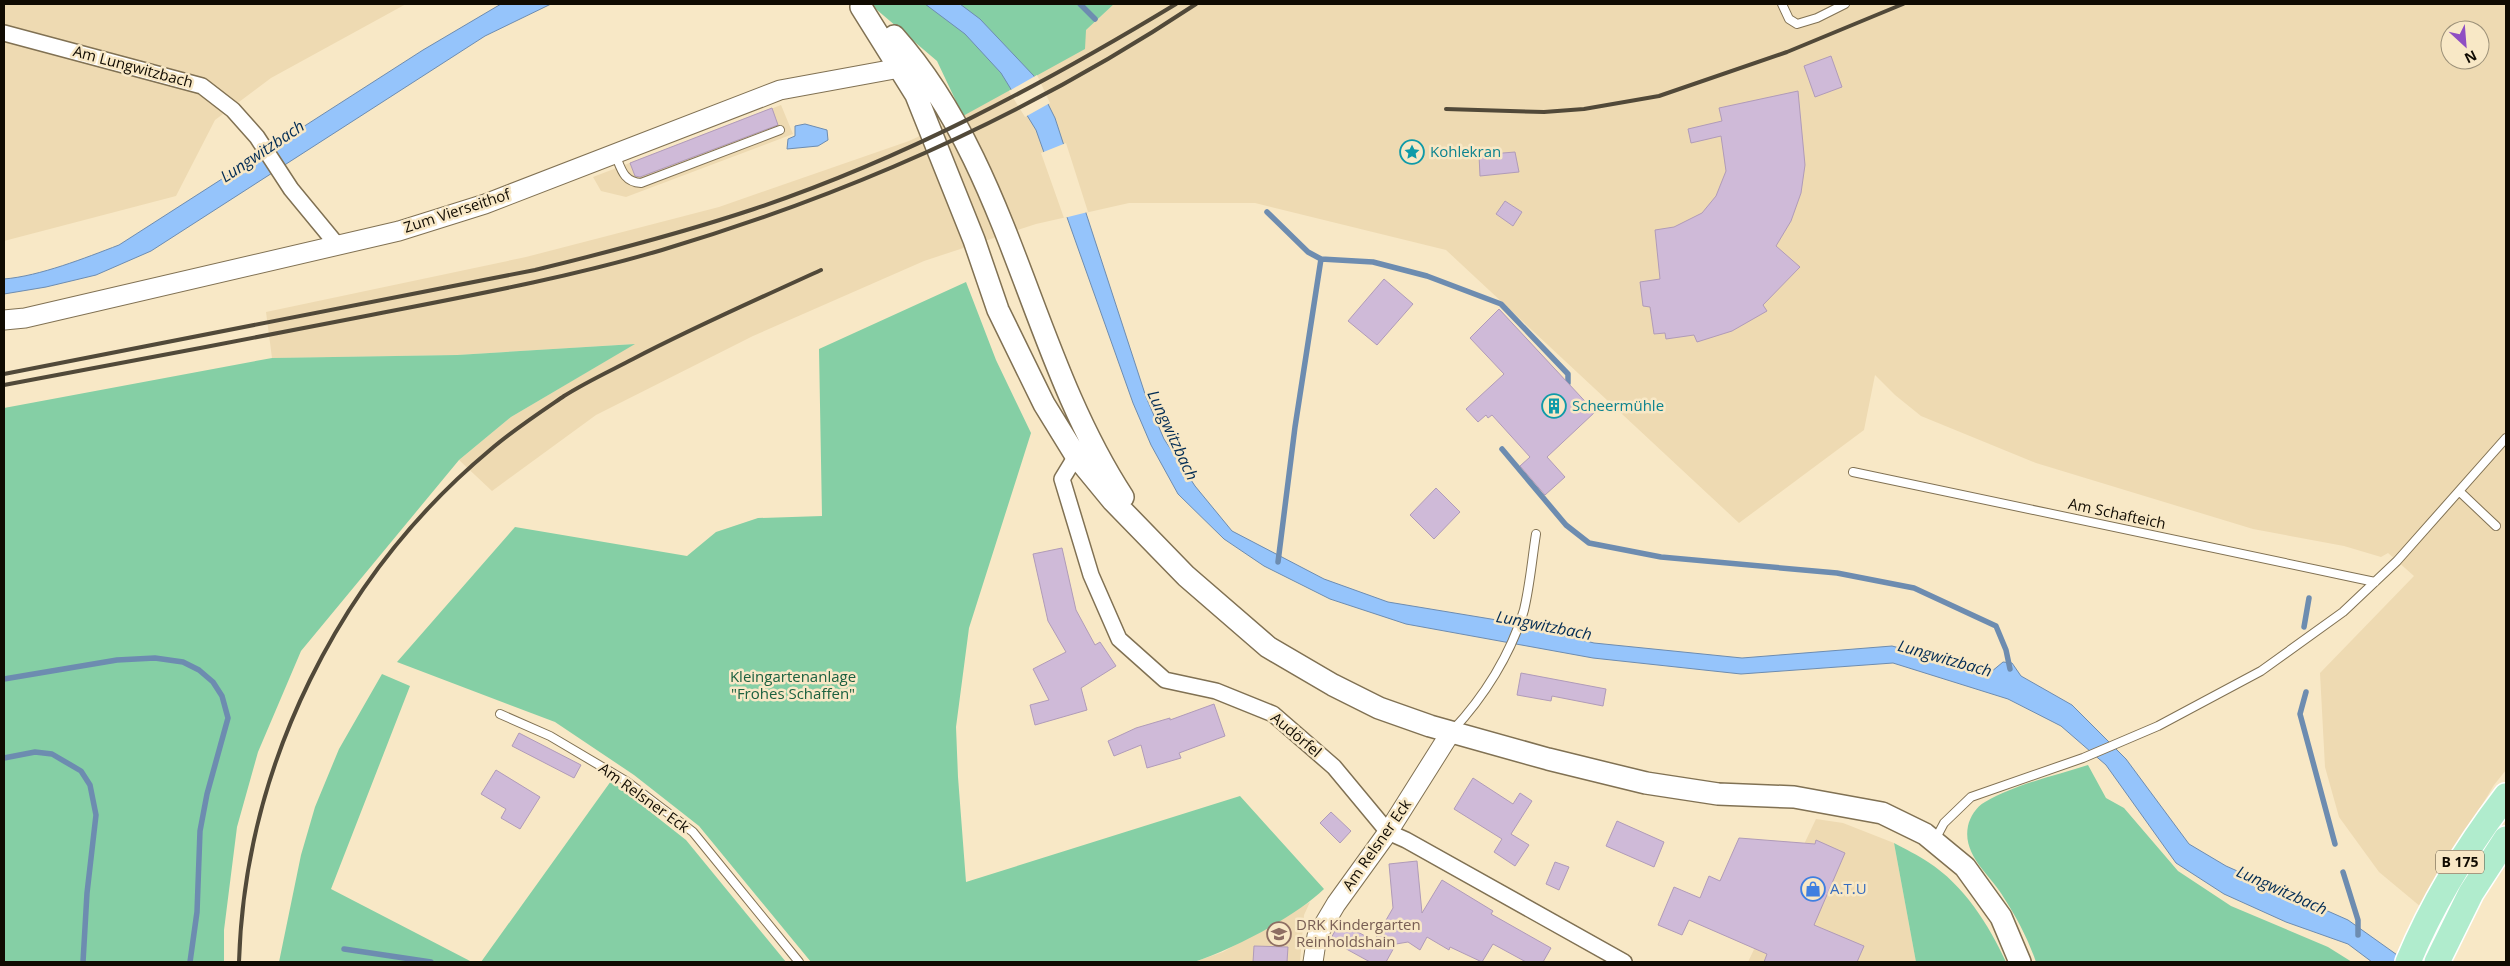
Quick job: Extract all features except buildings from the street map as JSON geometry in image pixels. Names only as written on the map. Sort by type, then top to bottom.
[{"type":"main road","points":[[858,6],[895,37],[998,310],[1044,404],[1076,456],[1113,501],[1186,576],[1268,647],[1333,685],[1380,708],[1451,732],[1646,783],[1718,794],[1794,797],[1882,813],[1925,834],[1964,867],[2001,917],[2020,962]]},
{"type":"main road","points":[[907,65],[967,145],[1019,266],[1070,398],[1089,438],[1118,489],[1154,543]]},
{"type":"main road","name":"B 175","points":[[2408,962],[2421,932],[2450,878],[2506,796]]},
{"type":"main road","name":"B 175","points":[[2441,953],[2471,893],[2506,839]]},
{"type":"street","name":"Am Lungwitzbach","points":[[4,33],[202,86],[233,110],[257,137],[291,190],[338,246]]},
{"type":"street","name":"Zum Vierseithof","points":[[4,320],[25,318],[399,231],[485,204],[780,90],[907,65]]},
{"type":"street","name":"Audörfel","points":[[1076,456],[1062,479],[1091,575],[1120,640],[1164,680],[1216,691],[1273,714],[1334,767],[1388,832],[1406,840],[1624,962]]},
{"type":"street","name":"Am Relsner Eck","points":[[1313,962],[1317,936],[1336,904],[1388,832],[1451,732]]},
{"type":"lane","points":[[1782,4],[1789,18],[1797,24],[1817,18],[1845,4]]},
{"type":"lane","points":[[615,154],[623,175],[632,183],[641,183],[780,130]]},
{"type":"lane","points":[[1934,842],[1944,823],[1971,797],[2083,758],[2158,726],[2261,671],[2343,612],[2375,582],[2506,438]]},
{"type":"lane","name":"Am Schafteich","points":[[1853,472],[2375,582]]},
{"type":"lane","points":[[2459,491],[2496,526]]},
{"type":"lane","points":[[1451,732],[1469,713],[1504,659],[1524,609],[1536,534]]},
{"type":"lane","name":"Am Relsner Eck","points":[[500,714],[550,736],[626,781],[693,832],[799,962]]},
{"type":"shaded area","points":[[4,4],[406,4],[271,78],[215,120],[176,196],[4,241]]},
{"type":"shaded area","points":[[1114,4],[2506,4],[2506,770],[2494,785],[2421,907],[2379,872],[2339,817],[2325,767],[2320,673],[2414,576],[2388,553],[2381,557],[2344,546],[2253,529],[2036,463],[1921,416],[1895,395],[1875,375],[1864,430],[1739,523],[1446,250],[1255,203],[1129,203],[1036,224],[924,261],[753,336],[596,415],[492,491],[459,460],[511,417],[634,344],[457,355],[272,358],[266,312],[526,257],[719,207],[909,141],[963,116],[1086,30]]},
{"type":"shaded area","points":[[781,105],[793,134],[626,197],[601,191],[593,177]]},
{"type":"shaded area","points":[[1816,819],[1843,823],[1894,843],[1916,962],[1748,962]]},
{"type":"shaded area","name":"DRK Kindergarten Reinholdshain","points":[[1310,902],[1304,915],[1300,962],[1194,962],[1223,952]]},
{"type":"green space","points":[[870,4],[1114,4],[1086,30],[1085,49],[963,116],[937,61]]},
{"type":"green space","name":"Kleingartenanlage \"Frohes Schaffen\"","points":[[966,282],[996,360],[1031,433],[969,628],[956,727],[966,882],[1240,796],[1324,889],[1312,900],[1263,931],[1245,941],[1194,962],[811,962],[699,826],[634,775],[555,722],[397,662],[515,527],[687,556],[716,532],[758,518],[822,516],[819,349]]},
{"type":"green space","points":[[635,344],[511,417],[459,460],[301,651],[258,752],[237,827],[224,930],[224,962],[4,962],[4,408],[272,358],[457,355]]},
{"type":"green space","points":[[382,674],[410,686],[331,889],[472,962],[279,962],[301,855],[315,807],[339,749]]},
{"type":"green space","points":[[2088,765],[2106,798],[2124,808],[2178,871],[2231,906],[2328,947],[2352,962],[2036,962],[2026,937],[2013,913],[1973,856],[1967,837],[1968,826],[1976,809],[1985,802],[2022,785]]},
{"type":"green space","points":[[611,781],[686,840],[786,962],[481,962]]},
{"type":"green space","points":[[1894,843],[1924,859],[1953,882],[1983,920],[2006,962],[1916,962]]},
{"type":"water","points":[[501,4],[551,4],[485,36],[151,251],[96,275],[46,287],[4,294],[4,279],[47,270],[119,245],[423,50]]},
{"type":"water","points":[[925,4],[960,4],[980,19],[1034,76],[1055,118],[1146,397],[1164,439],[1195,486],[1232,531],[1324,579],[1388,602],[1509,622],[1594,643],[1742,658],[1892,646],[1991,672],[2003,662],[2012,663],[2021,676],[2072,705],[2126,759],[2189,844],[2226,866],[2348,920],[2407,962],[2372,962],[2348,944],[2286,922],[2224,894],[2176,863],[2106,765],[2061,726],[2008,699],[1893,663],[1741,674],[1593,658],[1406,624],[1330,599],[1264,566],[1224,539],[1178,494],[1151,445],[1133,403],[1036,130],[1001,73],[965,34]]},
{"type":"water","points":[[805,124],[827,130],[828,140],[818,146],[787,149],[788,139],[795,136],[795,126]]},
{"type":"pier","points":[[1037,75],[1050,103],[1025,117],[1009,91]]},
{"type":"pier","points":[[1066,143],[1088,212],[1064,218],[1041,153]]},
{"type":"waterway","points":[[1080,4],[1095,19]]},
{"type":"waterway","points":[[1267,212],[1308,252],[1321,259],[1373,262],[1427,276],[1501,304],[1568,374],[1568,383]]},
{"type":"waterway","points":[[1278,562],[1295,427],[1321,259]]},
{"type":"waterway","points":[[1502,449],[1566,525],[1589,543],[1661,557],[1837,573],[1914,588],[1996,626],[2006,650],[2010,669]]},
{"type":"waterway","points":[[2304,627],[2309,598]]},
{"type":"waterway","points":[[4,679],[117,660],[155,658],[183,662],[199,670],[213,682],[222,696],[228,718],[207,794],[200,831],[197,912],[190,962]]},
{"type":"waterway","points":[[2306,692],[2300,714],[2335,844]]},
{"type":"waterway","points":[[4,758],[35,752],[52,754],[81,771],[90,785],[96,815],[87,893],[83,962]]},
{"type":"waterway","points":[[2343,872],[2358,920],[2358,935]]},
{"type":"waterway","points":[[344,949],[431,962]]},
{"type":"railway","points":[[4,374],[535,270],[645,242],[727,218],[809,189],[918,144],[1023,91],[1176,4]]},
{"type":"railway","points":[[4,385],[517,286],[626,260],[732,228],[870,176],[938,147],[1005,115],[1070,81],[1134,44],[1196,4]]},
{"type":"railway","points":[[1446,109],[1544,112],[1584,109],[1659,96],[1787,52],[1903,4]]},
{"type":"railway","points":[[239,962],[245,889],[260,817],[281,747],[310,680],[346,616],[388,556],[436,500],[490,450],[564,396],[679,336],[821,270]]},
{"type":"place","name":"Kohlekran","points":[[1412,152]]},
{"type":"place","name":"Scheermühle","points":[[1554,406]]},
{"type":"place","name":"A.T.U","points":[[1813,889]]},
{"type":"place","name":"DRK Kindergarten Reinholdshain","points":[[1279,934]]},
{"type":"water label","name":"Lungwitzbach","points":[[262,151]]},
{"type":"water label","name":"Lungwitzbach","points":[[1173,435]]},
{"type":"water label","name":"Lungwitzbach","points":[[1544,625]]},
{"type":"water label","name":"Lungwitzbach","points":[[1945,658]]},
{"type":"water label","name":"Lungwitzbach","points":[[2282,890]]}]
